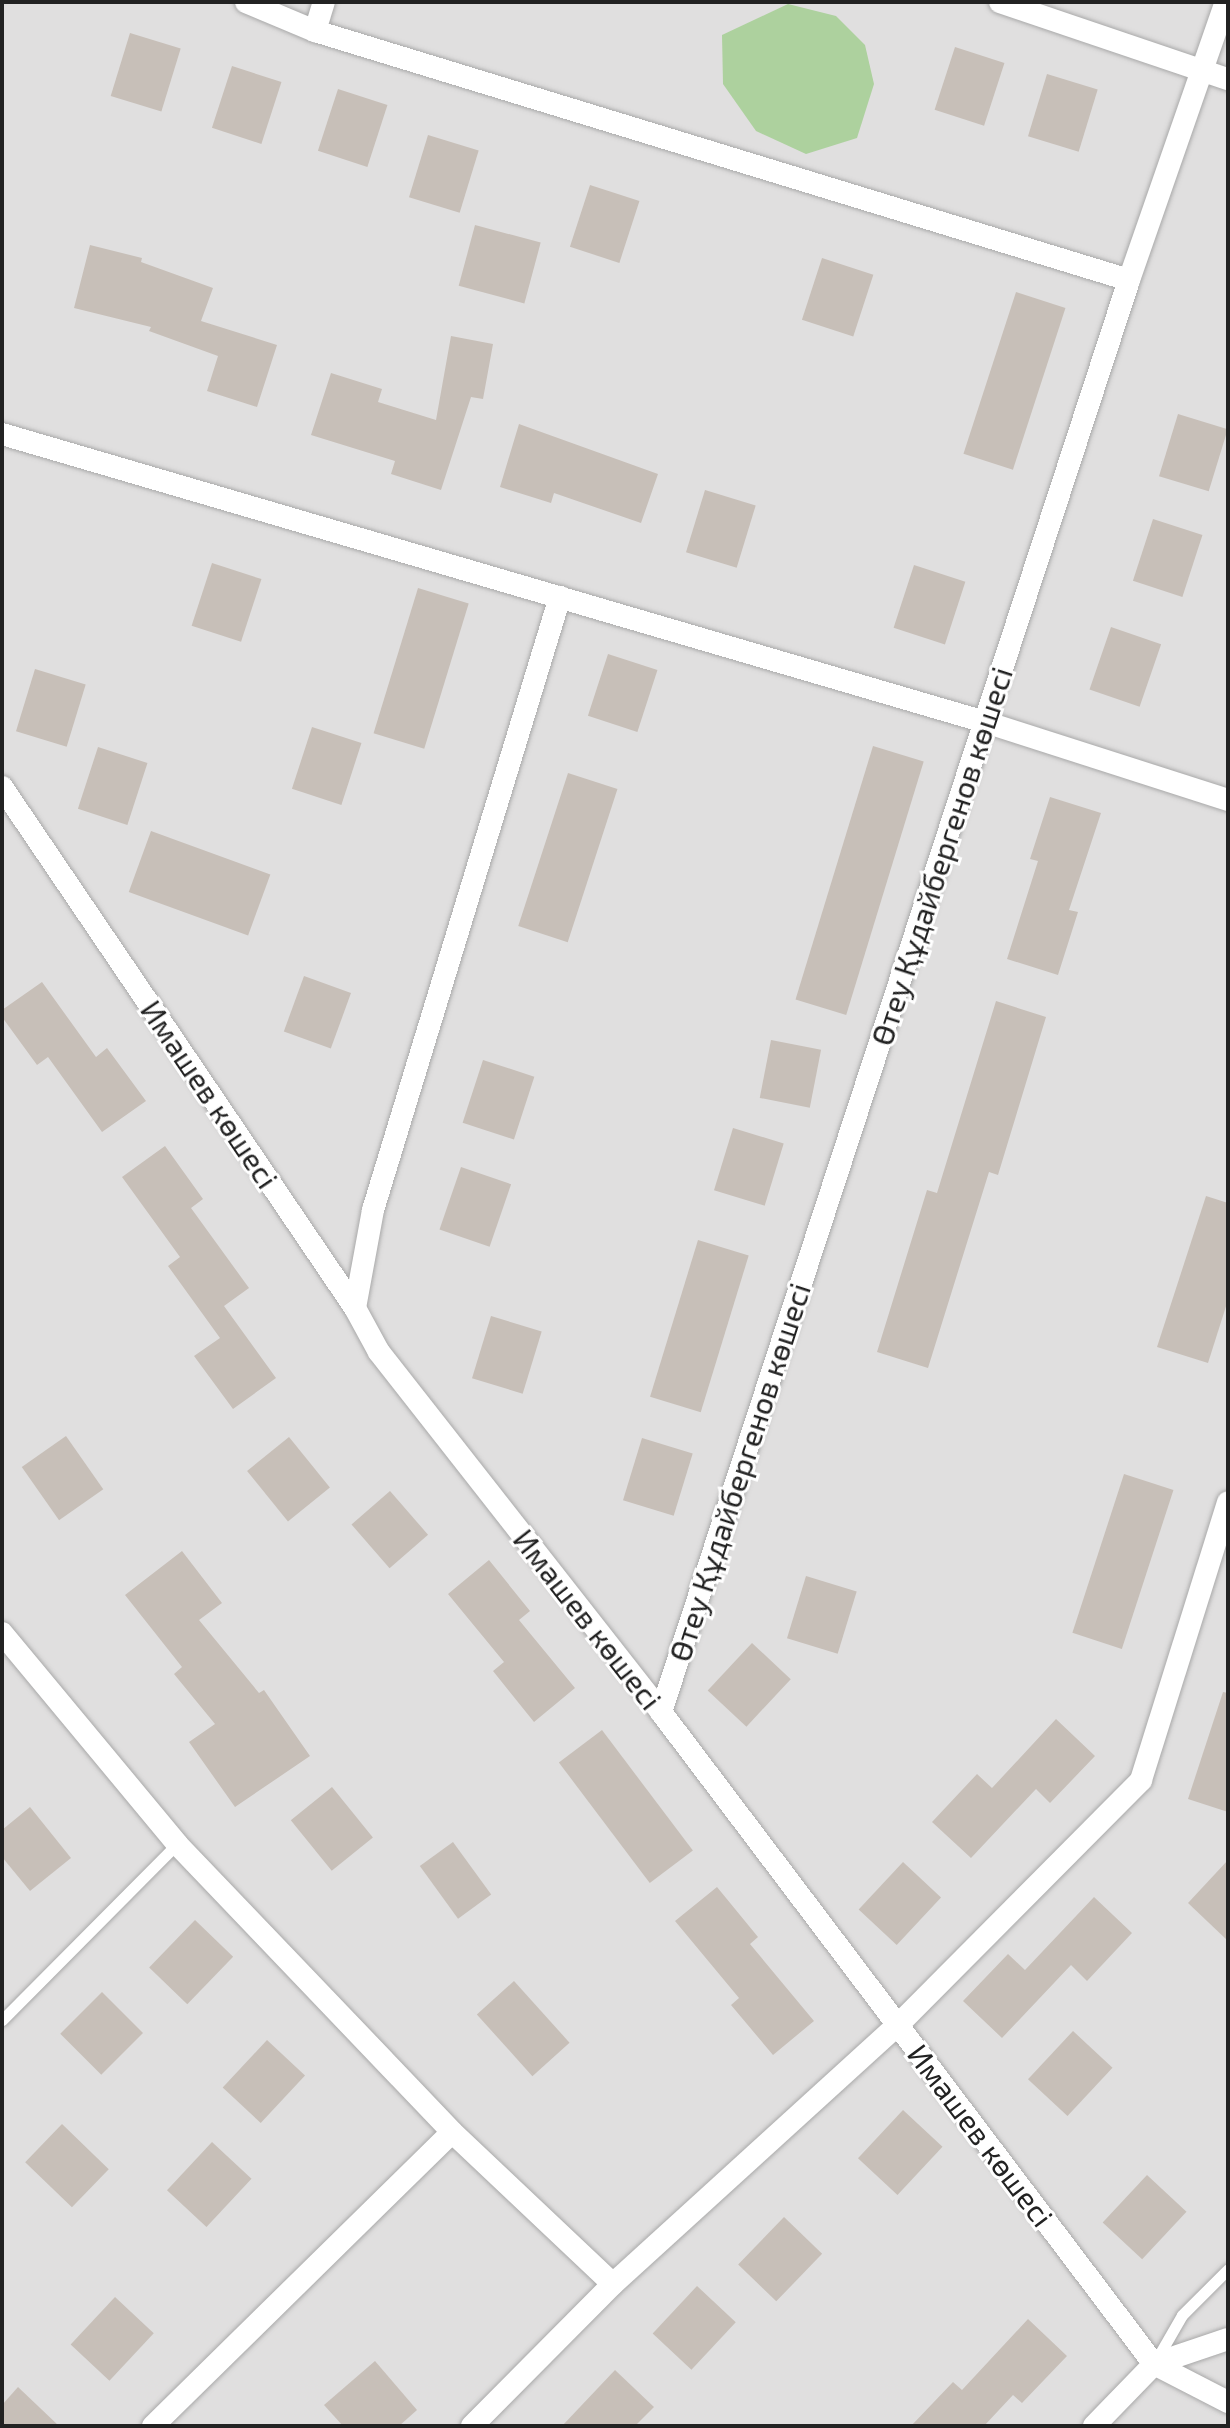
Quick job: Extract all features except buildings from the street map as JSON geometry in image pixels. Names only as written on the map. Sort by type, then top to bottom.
[{"type":"street","points":[[246,2],[315,31],[1129,280]]},
{"type":"street","points":[[315,31],[324,2]]},
{"type":"street","points":[[1000,2],[1228,79]]},
{"type":"street","name":"Өтеу Құдайбергенов көшесі","points":[[661,1712],[1129,280],[1226,2]]},
{"type":"street","points":[[2,434],[985,722],[1228,800]]},
{"type":"street","points":[[355,1308],[373,1210],[560,597]]},
{"type":"street","name":"Имашев көшесі","points":[[2,787],[355,1308],[379,1352],[661,1712],[1154,2364],[1228,2402]]},
{"type":"street","points":[[472,2426],[613,2284],[898,2025],[1141,1780],[1228,1502]]},
{"type":"street","points":[[2,1633],[177,1844],[452,2132],[613,2284]]},
{"type":"street","points":[[153,2426],[452,2132]]},
{"type":"street","points":[[1094,2426],[1154,2364],[1228,2339]]},
{"type":"lane","points":[[2,2020],[177,1844]]},
{"type":"lane","points":[[1154,2364],[1182,2315],[1228,2269]]},
{"type":"shaded area","points":[[2,2],[1228,2],[1228,2426],[2,2426]]},
{"type":"green space","points":[[788,4],[836,16],[865,45],[874,84],[857,138],[806,154],[756,131],[723,84],[722,35]]}]
